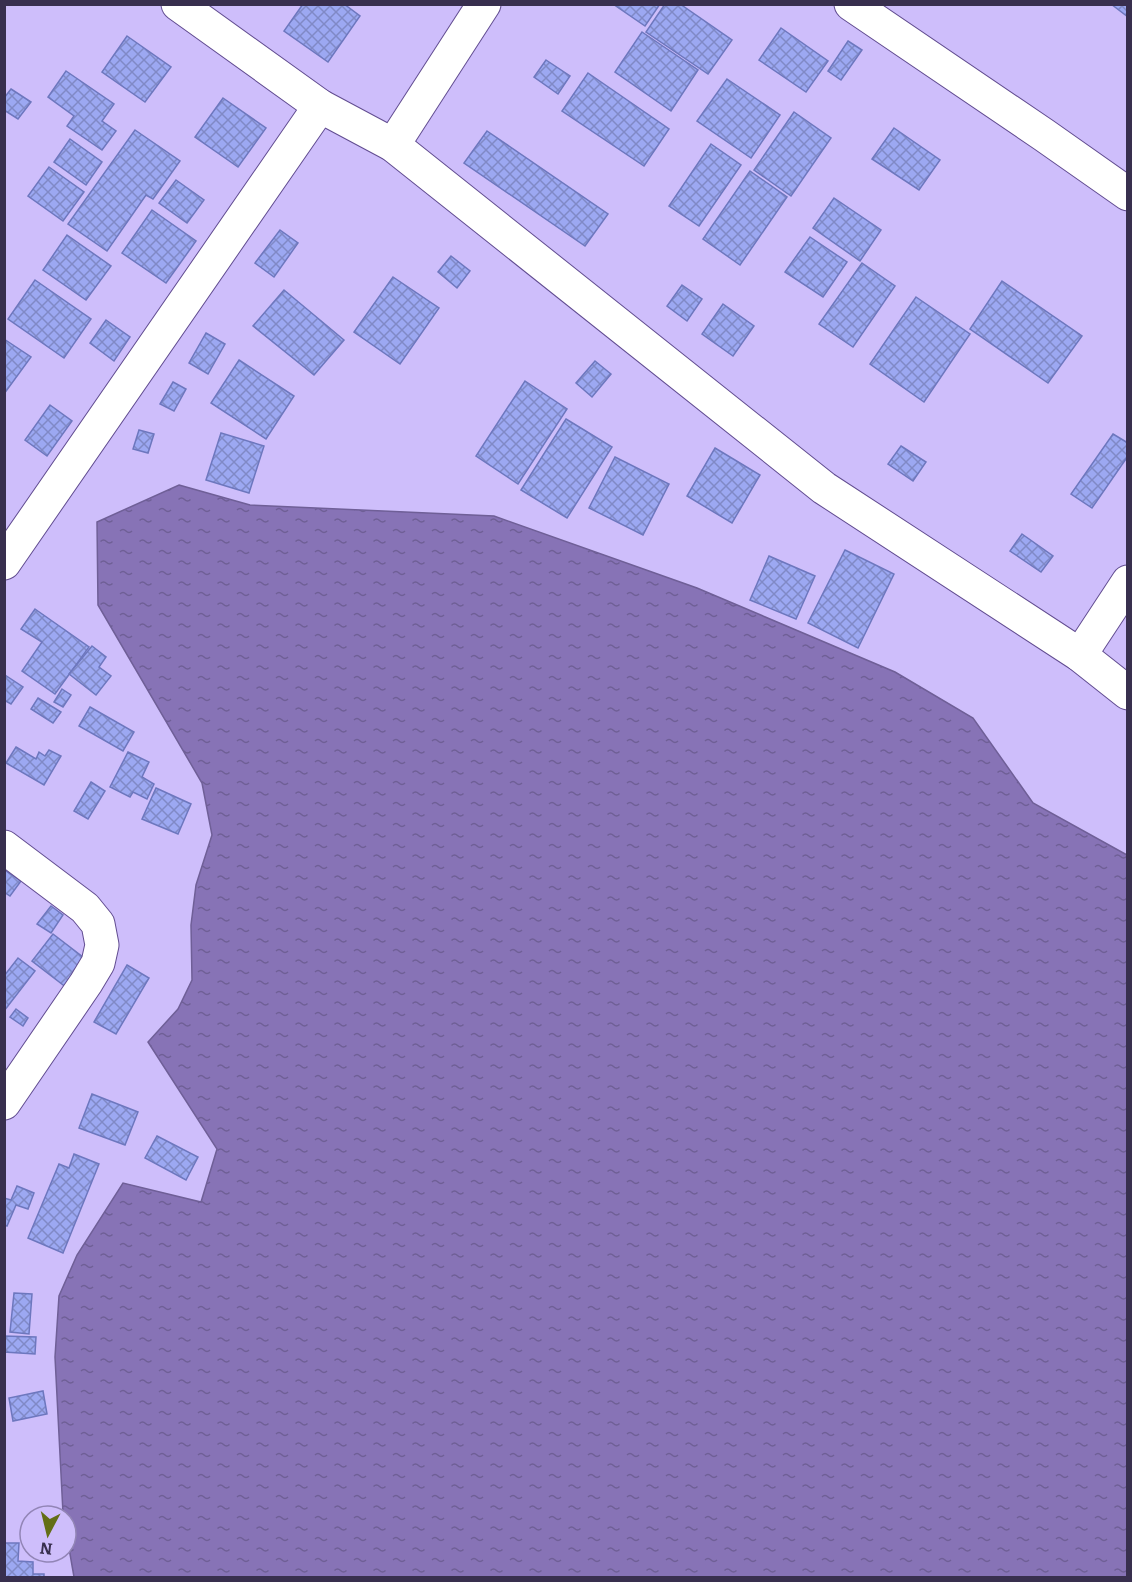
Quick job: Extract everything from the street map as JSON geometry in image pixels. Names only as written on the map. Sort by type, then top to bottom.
[{"type":"street","points":[[178,4],[320,106],[393,145],[824,488],[1080,656],[1128,693]]},
{"type":"street","points":[[393,145],[484,4]]},
{"type":"street","points":[[850,4],[1128,194]]},
{"type":"street","points":[[4,563],[320,106]]},
{"type":"street","points":[[1080,656],[1128,582]]},
{"type":"street","points":[[4,848],[85,908],[98,924],[102,945],[98,963],[86,983],[4,1103]]},
{"type":"water","points":[[179,485],[250,505],[494,516],[697,588],[895,672],[973,718],[1033,803],[1127,855],[1127,1577],[74,1577],[72,1564],[78,1564],[78,1504],[62,1504],[55,1357],[59,1296],[77,1255],[123,1183],[201,1202],[217,1149],[148,1042],[178,1009],[192,980],[191,925],[196,885],[212,835],[202,783],[98,605],[97,522]]},
{"type":"building","points":[[303,4],[344,4],[360,16],[328,62],[284,31]]},
{"type":"building","points":[[613,4],[660,4],[645,26]]},
{"type":"building","points":[[665,4],[680,4],[732,40],[708,74],[646,32]]},
{"type":"building","points":[[1111,4],[1128,4],[1128,17]]},
{"type":"building","points":[[781,28],[828,61],[806,92],[759,60]]},
{"type":"building","points":[[642,32],[698,70],[671,111],[615,72]]},
{"type":"building","points":[[127,36],[171,67],[145,102],[102,72]]},
{"type":"building","points":[[848,41],[862,50],[841,80],[828,71]]},
{"type":"building","points":[[546,60],[570,76],[558,94],[534,77]]},
{"type":"building","points":[[66,71],[114,104],[102,121],[116,131],[102,150],[67,126],[74,116],[48,97]]},
{"type":"building","points":[[588,73],[669,129],[644,166],[562,111]]},
{"type":"building","points":[[727,79],[780,115],[751,158],[697,121]]},
{"type":"building","points":[[11,89],[31,102],[18,119],[4,110],[4,98]]},
{"type":"building","points":[[223,98],[266,128],[238,167],[195,137]]},
{"type":"building","points":[[794,112],[831,138],[791,196],[754,170]]},
{"type":"building","points":[[894,128],[940,160],[919,190],[872,159]]},
{"type":"building","points":[[135,130],[180,161],[153,199],[146,195],[107,251],[68,224]]},
{"type":"building","points":[[487,131],[608,214],[585,246],[464,163]]},
{"type":"building","points":[[70,139],[102,162],[86,185],[54,162]]},
{"type":"building","points":[[711,144],[741,165],[699,226],[669,206]]},
{"type":"building","points":[[49,167],[84,192],[63,221],[28,196]]},
{"type":"building","points":[[750,171],[787,197],[740,265],[703,239]]},
{"type":"building","points":[[176,180],[204,200],[187,223],[159,203]]},
{"type":"building","points":[[834,198],[881,230],[860,261],[813,228]]},
{"type":"building","points":[[152,210],[196,241],[166,283],[122,253]]},
{"type":"building","points":[[280,230],[298,243],[274,277],[255,263]]},
{"type":"building","points":[[67,235],[111,266],[86,300],[43,270]]},
{"type":"building","points":[[810,237],[847,262],[823,297],[785,272]]},
{"type":"building","points":[[451,256],[470,271],[457,288],[438,272]]},
{"type":"building","points":[[862,263],[895,286],[853,347],[819,324]]},
{"type":"building","points":[[393,277],[439,308],[400,364],[354,332]]},
{"type":"building","points":[[35,280],[91,319],[64,358],[8,319]]},
{"type":"building","points":[[1002,281],[1082,336],[1048,383],[970,329]]},
{"type":"building","points":[[682,285],[702,299],[687,321],[667,306]]},
{"type":"building","points":[[284,290],[344,340],[314,375],[253,326]]},
{"type":"building","points":[[916,297],[970,334],[924,402],[870,364]]},
{"type":"building","points":[[723,304],[754,326],[733,356],[702,334]]},
{"type":"building","points":[[106,320],[130,337],[114,361],[90,343]]},
{"type":"building","points":[[206,333],[225,344],[208,374],[189,363]]},
{"type":"building","points":[[4,339],[31,357],[4,394]]},
{"type":"building","points":[[239,360],[294,396],[266,439],[211,403]]},
{"type":"building","points":[[595,361],[611,374],[592,397],[576,383]]},
{"type":"building","points":[[525,381],[567,409],[518,484],[476,456]]},
{"type":"building","points":[[173,382],[186,389],[174,411],[160,404]]},
{"type":"building","points":[[50,405],[72,421],[47,456],[25,440]]},
{"type":"building","points":[[566,419],[612,447],[567,518],[521,490]]},
{"type":"building","points":[[139,430],[154,434],[148,453],[133,449]]},
{"type":"building","points":[[221,433],[264,446],[249,493],[206,480]]},
{"type":"building","points":[[1113,434],[1128,443],[1128,456],[1092,508],[1071,494]]},
{"type":"building","points":[[901,446],[926,462],[913,481],[888,464]]},
{"type":"building","points":[[715,448],[760,475],[732,523],[687,496]]},
{"type":"building","points":[[615,457],[669,484],[643,535],[589,508]]},
{"type":"building","points":[[1022,534],[1053,556],[1041,572],[1010,551]]},
{"type":"building","points":[[845,550],[894,574],[858,648],[808,623]]},
{"type":"building","points":[[769,556],[815,576],[796,619],[750,600]]},
{"type":"building","points":[[35,609],[89,647],[55,694],[22,671],[42,642],[21,629]]},
{"type":"building","points":[[92,646],[106,657],[99,667],[111,676],[96,695],[69,674]]},
{"type":"building","points":[[5,675],[23,687],[11,704],[4,700]]},
{"type":"building","points":[[62,689],[71,695],[63,707],[54,702]]},
{"type":"building","points":[[38,698],[61,712],[53,723],[31,709]]},
{"type":"building","points":[[90,707],[134,732],[123,751],[79,726]]},
{"type":"building","points":[[16,747],[36,759],[39,752],[45,756],[49,750],[61,756],[44,785],[6,763]]},
{"type":"building","points":[[128,752],[149,762],[142,777],[154,784],[147,799],[133,792],[130,797],[110,787]]},
{"type":"building","points":[[91,782],[105,791],[88,819],[74,811]]},
{"type":"building","points":[[156,788],[191,804],[178,834],[142,819]]},
{"type":"building","points":[[6,871],[21,881],[10,896],[4,892],[4,873]]},
{"type":"building","points":[[51,906],[63,915],[51,933],[37,924]]},
{"type":"building","points":[[53,934],[88,961],[67,988],[32,961]]},
{"type":"building","points":[[18,958],[35,971],[4,1011],[4,976]]},
{"type":"building","points":[[127,965],[149,978],[116,1034],[94,1022]]},
{"type":"building","points":[[16,1009],[28,1018],[23,1026],[10,1017]]},
{"type":"building","points":[[92,1094],[138,1112],[125,1145],[79,1128]]},
{"type":"building","points":[[157,1136],[198,1157],[186,1180],[145,1158]]},
{"type":"building","points":[[74,1154],[99,1164],[63,1253],[28,1238],[59,1164],[69,1168]]},
{"type":"building","points":[[17,1186],[34,1193],[28,1209],[16,1205],[7,1226],[4,1225],[4,1198],[11,1200]]},
{"type":"building","points":[[14,1293],[32,1294],[29,1334],[10,1332]]},
{"type":"building","points":[[4,1336],[36,1337],[35,1354],[4,1352]]},
{"type":"building","points":[[43,1391],[47,1414],[13,1421],[9,1398]]},
{"type":"building","points":[[4,1543],[18,1543],[18,1564],[33,1564],[33,1574],[44,1574],[44,1578],[4,1578]]}]
